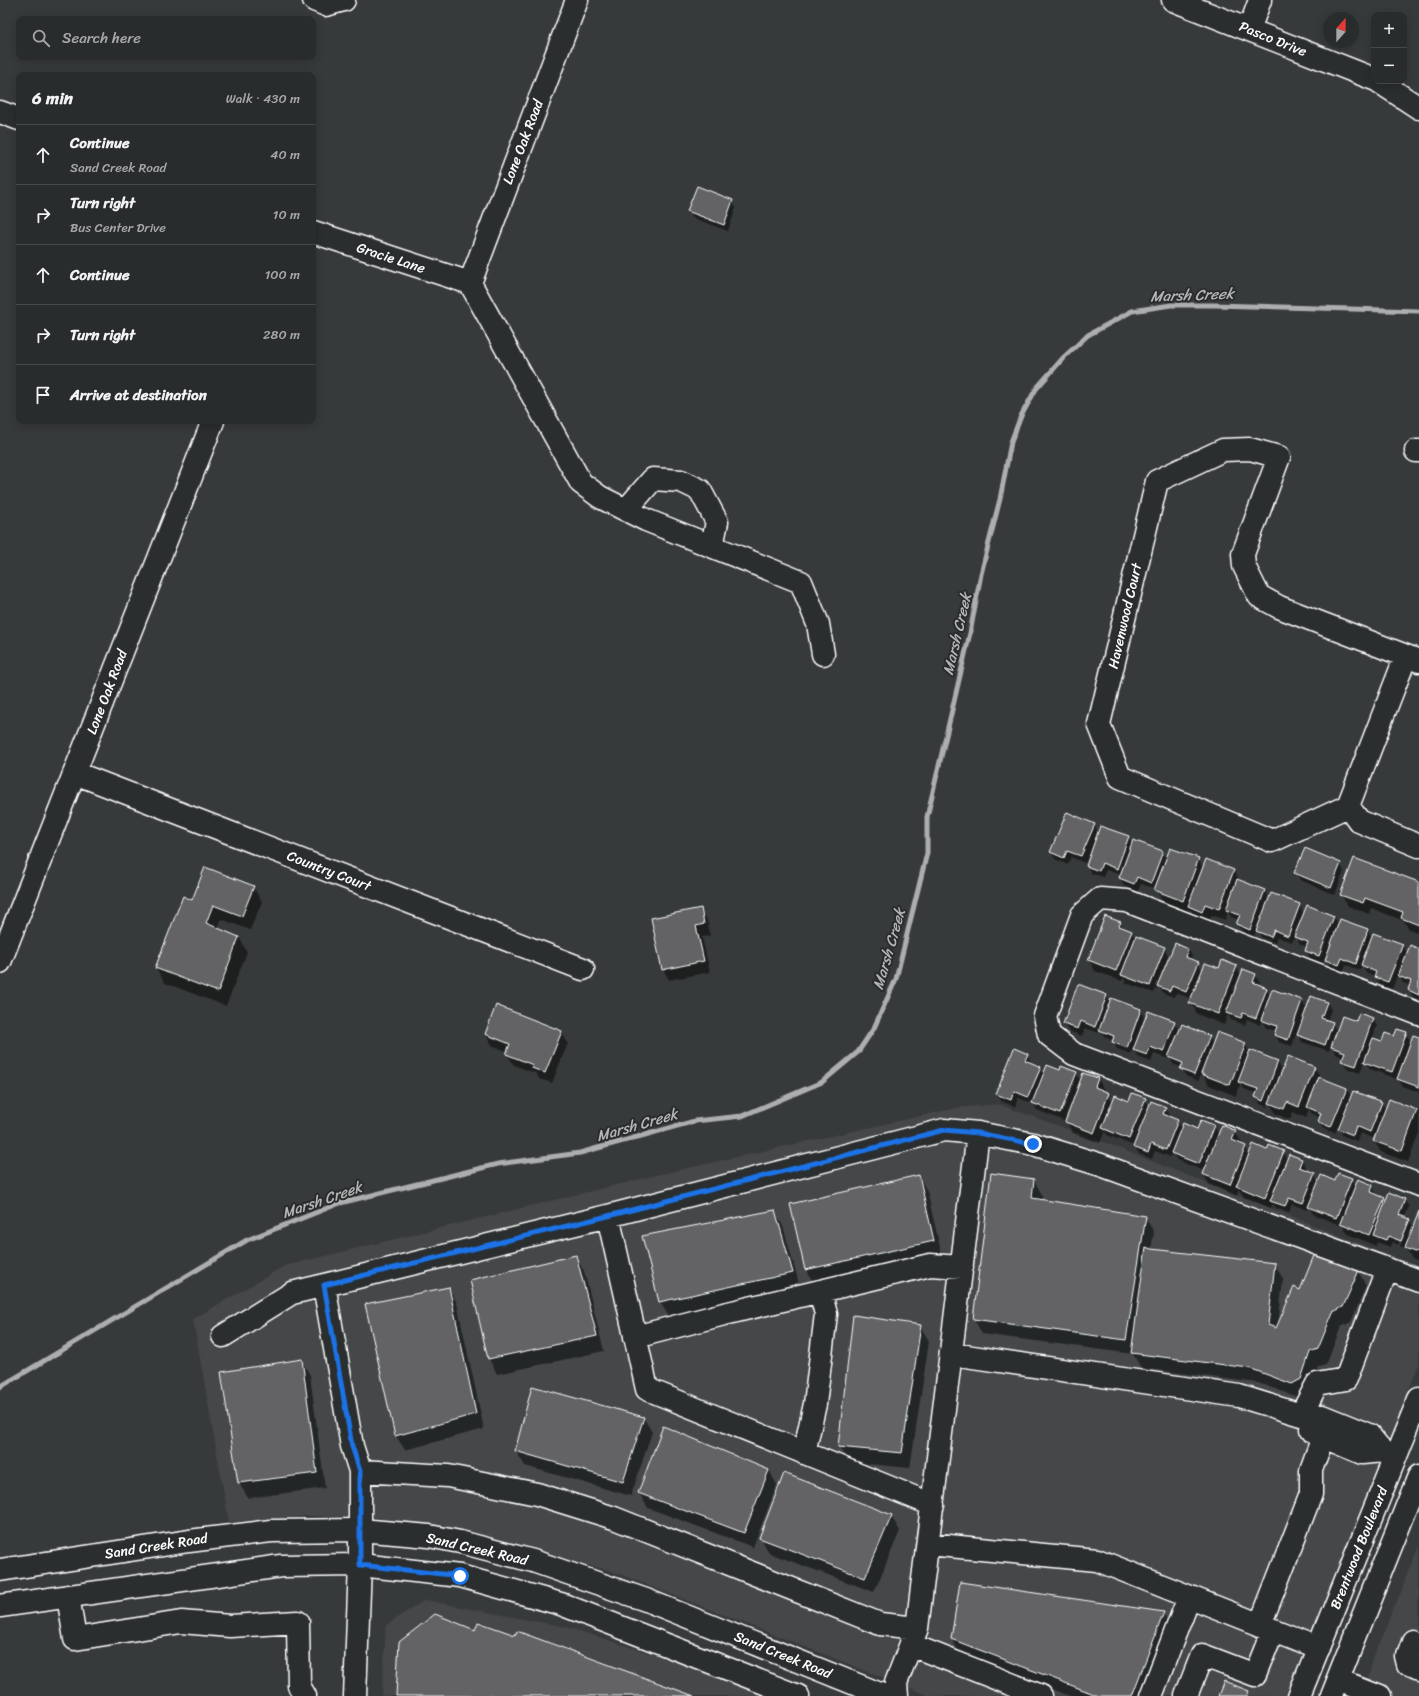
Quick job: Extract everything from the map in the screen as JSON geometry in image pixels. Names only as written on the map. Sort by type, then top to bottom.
[{"type":"street","points":[[314,0],[326,5],[344,0]]},
{"type":"street","name":"Lone Oak Road","points":[[470,283],[577,0]]},
{"type":"street","name":"Pasco Drive","points":[[1173,0],[1371,78]]},
{"type":"street","points":[[1249,30],[1260,0]]},
{"type":"street","points":[[1383,84],[1419,108]]},
{"type":"street","points":[[0,112],[16,118]]},
{"type":"street","name":"Gracie Lane","points":[[316,233],[470,283]]},
{"type":"street","points":[[470,283],[581,482],[600,497],[646,520],[801,582],[818,624],[823,654]]},
{"type":"street","name":"Lone Oak Road","points":[[0,962],[211,424]]},
{"type":"street","name":"Havenwood Court","points":[[1250,449],[1279,457],[1243,554],[1244,566],[1259,596],[1279,607],[1413,659],[1348,806],[1272,841],[1120,777],[1099,724],[1156,481],[1223,450],[1250,449]]},
{"type":"street","points":[[626,510],[653,479],[681,482],[700,490],[717,522],[712,546]]},
{"type":"street","name":"Country Court","points":[[75,773],[583,969]]},
{"type":"street","points":[[1348,806],[1359,821],[1419,846]]},
{"type":"street","points":[[1419,1014],[1127,901],[1100,899],[1082,915],[1045,1016],[1049,1035],[1074,1054],[1419,1185]]},
{"type":"street","points":[[224,1336],[292,1293],[608,1216],[944,1130],[978,1133],[1033,1144],[1101,1165],[1419,1281]]},
{"type":"street","points":[[897,1696],[896,1683],[914,1637],[928,1544],[978,1133]]},
{"type":"street","points":[[608,1216],[647,1389],[933,1504]]},
{"type":"street","points":[[636,1337],[930,1265],[962,1267]]},
{"type":"street","points":[[1301,1415],[1317,1384],[1346,1379],[1387,1269]]},
{"type":"street","points":[[324,1285],[352,1446],[360,1471],[360,1565],[355,1696]]},
{"type":"street","points":[[804,1453],[815,1404],[826,1314],[820,1291]]},
{"type":"street","points":[[952,1354],[1239,1396],[1301,1415],[1322,1416],[1369,1435],[1389,1454],[1401,1460],[1404,1467],[1403,1476],[1396,1492],[1403,1516]]},
{"type":"street","name":"Brentwood Boulevard","points":[[1299,1696],[1319,1648],[1389,1454],[1418,1412]]},
{"type":"street","points":[[1301,1415],[1314,1433],[1323,1437],[1362,1453],[1389,1454]]},
{"type":"street","points":[[1419,1433],[1412,1451],[1412,1457],[1415,1463],[1419,1465]]},
{"type":"street","points":[[1172,1643],[1255,1675],[1278,1577],[1311,1494],[1311,1470],[1323,1437]]},
{"type":"street","points":[[360,1471],[448,1476],[537,1494],[614,1518],[914,1637],[1041,1696]]},
{"type":"street","name":"Brentwood Boulevard","points":[[1335,1688],[1419,1476]]},
{"type":"street","name":"Sand Creek Road","points":[[0,1570],[219,1537],[272,1532],[360,1530],[429,1536],[452,1540],[533,1561],[646,1600],[885,1696]]},
{"type":"street","points":[[928,1544],[1097,1560],[1319,1648]]},
{"type":"street","points":[[0,1606],[281,1566],[360,1565],[460,1576],[561,1604],[760,1689],[798,1696]]},
{"type":"street","points":[[68,1596],[75,1639],[181,1622],[230,1626],[298,1622],[299,1686],[305,1696]]},
{"type":"street","points":[[1151,1696],[1190,1597]]},
{"type":"street","points":[[1413,1642],[1408,1656],[1410,1664],[1419,1668]]},
{"type":"street","points":[[1186,1696],[1202,1654]]},
{"type":"street","points":[[1335,1688],[1379,1696]]},
{"type":"shaded area","points":[[998,1104],[1101,1141],[1419,1267],[1419,1364],[1291,1696],[930,1696],[609,1570],[380,1518],[310,1516],[229,1522],[193,1319],[284,1266],[661,1174],[956,1108]]},
{"type":"shaded area","points":[[1419,1545],[1419,1696],[1359,1696]]},
{"type":"shaded area","points":[[425,1600],[566,1627],[740,1681],[778,1696],[382,1696],[386,1625]]},
{"type":"building","points":[[697,186],[733,200],[724,225],[687,211]]},
{"type":"building","points":[[1067,812],[1095,824],[1081,856],[1067,851],[1064,858],[1050,852]]},
{"type":"building","points":[[1100,826],[1129,836],[1117,869],[1102,863],[1099,871],[1086,866]]},
{"type":"building","points":[[1133,840],[1163,851],[1151,883],[1137,877],[1134,884],[1119,878]]},
{"type":"building","points":[[1170,848],[1199,858],[1183,901],[1154,890]]},
{"type":"building","points":[[1305,848],[1341,863],[1331,888],[1294,873]]},
{"type":"building","points":[[1354,858],[1419,882],[1419,925],[1401,918],[1403,912],[1365,898],[1363,903],[1340,895]]},
{"type":"building","points":[[1206,859],[1234,870],[1219,909],[1205,904],[1202,912],[1188,906]]},
{"type":"building","points":[[205,867],[254,886],[242,916],[213,905],[206,923],[239,937],[218,992],[155,968],[183,896],[192,900]]},
{"type":"building","points":[[1237,879],[1265,890],[1250,930],[1236,924],[1240,915],[1226,910]]},
{"type":"building","points":[[1271,893],[1300,904],[1288,936],[1274,930],[1271,937],[1256,931]]},
{"type":"building","points":[[1307,905],[1334,916],[1319,956],[1305,951],[1308,942],[1294,937]]},
{"type":"building","points":[[701,908],[704,924],[696,926],[704,961],[662,970],[651,918]]},
{"type":"building","points":[[1105,916],[1121,922],[1119,926],[1132,931],[1116,971],[1088,960]]},
{"type":"building","points":[[1340,919],[1368,929],[1356,964],[1342,958],[1339,965],[1325,960]]},
{"type":"building","points":[[1373,933],[1403,944],[1388,982],[1374,977],[1376,972],[1361,965]]},
{"type":"building","points":[[1136,936],[1165,947],[1150,986],[1121,975]]},
{"type":"building","points":[[1175,943],[1188,949],[1185,957],[1199,962],[1186,992],[1172,986],[1170,991],[1157,986]]},
{"type":"building","points":[[1410,945],[1419,949],[1419,995],[1408,990],[1411,981],[1398,976]]},
{"type":"building","points":[[1222,960],[1237,966],[1218,1014],[1189,1003],[1205,963],[1219,968]]},
{"type":"building","points":[[1243,969],[1256,974],[1253,982],[1267,988],[1256,1018],[1243,1013],[1241,1018],[1226,1013]]},
{"type":"building","points":[[1078,984],[1107,995],[1095,1027],[1081,1021],[1078,1029],[1063,1024]]},
{"type":"building","points":[[1272,989],[1302,1000],[1288,1040],[1274,1035],[1277,1026],[1261,1020]]},
{"type":"building","points":[[1311,996],[1327,1002],[1321,1018],[1333,1022],[1325,1045],[1297,1035]]},
{"type":"building","points":[[1111,998],[1141,1009],[1127,1048],[1112,1042],[1114,1036],[1099,1030]]},
{"type":"building","points":[[496,1005],[562,1031],[545,1073],[532,1068],[533,1065],[506,1054],[510,1044],[485,1034]]},
{"type":"building","points":[[1148,1011],[1175,1021],[1164,1052],[1150,1047],[1147,1055],[1133,1050]]},
{"type":"building","points":[[1359,1013],[1373,1018],[1356,1066],[1341,1061],[1345,1052],[1331,1047],[1342,1016],[1356,1021]]},
{"type":"building","points":[[1182,1024],[1210,1036],[1194,1075],[1180,1069],[1183,1063],[1168,1057]]},
{"type":"building","points":[[1397,1029],[1407,1032],[1392,1072],[1364,1062],[1373,1038],[1382,1041],[1385,1033],[1394,1036]]},
{"type":"building","points":[[1217,1032],[1246,1043],[1230,1085],[1201,1074]]},
{"type":"building","points":[[1413,1035],[1419,1037],[1419,1087],[1397,1079]]},
{"type":"building","points":[[1014,1048],[1028,1054],[1025,1060],[1041,1067],[1028,1097],[1014,1091],[1011,1100],[996,1094]]},
{"type":"building","points":[[1250,1050],[1278,1061],[1263,1101],[1255,1097],[1258,1089],[1238,1082]]},
{"type":"building","points":[[1288,1056],[1315,1067],[1299,1107],[1287,1102],[1284,1109],[1269,1103]]},
{"type":"building","points":[[1047,1065],[1060,1070],[1061,1066],[1077,1072],[1060,1114],[1032,1103]]},
{"type":"building","points":[[1083,1073],[1098,1078],[1095,1087],[1109,1093],[1094,1133],[1065,1122]]},
{"type":"building","points":[[1319,1077],[1347,1088],[1331,1127],[1318,1122],[1321,1113],[1307,1107]]},
{"type":"building","points":[[1353,1091],[1382,1102],[1370,1132],[1356,1126],[1353,1135],[1338,1129]]},
{"type":"building","points":[[1132,1093],[1146,1098],[1129,1139],[1102,1128],[1115,1095],[1129,1101]]},
{"type":"building","points":[[1389,1099],[1417,1110],[1402,1151],[1373,1141]]},
{"type":"building","points":[[1151,1101],[1166,1107],[1163,1114],[1178,1120],[1166,1150],[1151,1144],[1148,1153],[1133,1147]]},
{"type":"building","points":[[1201,1120],[1214,1125],[1199,1164],[1171,1153],[1183,1123],[1197,1129]]},
{"type":"building","points":[[1222,1125],[1236,1131],[1232,1140],[1246,1146],[1230,1185],[1202,1174]]},
{"type":"building","points":[[1253,1144],[1267,1150],[1269,1145],[1284,1151],[1265,1198],[1236,1186]]},
{"type":"building","points":[[1289,1154],[1302,1159],[1299,1167],[1315,1173],[1303,1203],[1289,1198],[1285,1206],[1270,1201]]},
{"type":"building","points":[[991,1173],[1034,1179],[1032,1198],[1146,1216],[1126,1340],[973,1319]]},
{"type":"building","points":[[1338,1173],[1352,1178],[1336,1218],[1308,1207],[1321,1175],[1335,1181]]},
{"type":"building","points":[[919,1175],[934,1241],[805,1270],[790,1204]]},
{"type":"building","points":[[1358,1179],[1373,1185],[1371,1192],[1385,1198],[1369,1235],[1340,1223]]},
{"type":"building","points":[[1389,1192],[1405,1199],[1399,1215],[1410,1219],[1401,1241],[1388,1236],[1386,1240],[1373,1235]]},
{"type":"building","points":[[775,1210],[793,1273],[659,1302],[642,1236]]},
{"type":"building","points":[[1419,1211],[1419,1254],[1405,1248]]},
{"type":"building","points":[[1146,1247],[1151,1249],[1275,1263],[1268,1325],[1276,1328],[1294,1287],[1300,1290],[1315,1253],[1359,1270],[1343,1307],[1333,1312],[1318,1349],[1310,1352],[1301,1379],[1292,1384],[1249,1368],[1131,1353]]},
{"type":"building","points":[[576,1255],[597,1336],[488,1359],[470,1280]]},
{"type":"building","points":[[449,1287],[476,1414],[395,1436],[365,1304]]},
{"type":"building","points":[[853,1315],[921,1325],[902,1453],[838,1447]]},
{"type":"building","points":[[302,1359],[317,1473],[238,1483],[221,1372]]},
{"type":"building","points":[[532,1386],[644,1417],[623,1482],[515,1451]]},
{"type":"building","points":[[663,1426],[769,1470],[744,1533],[638,1493]]},
{"type":"building","points":[[784,1473],[892,1515],[865,1578],[759,1538]]},
{"type":"building","points":[[960,1582],[1164,1612],[1132,1696],[1099,1696],[951,1639]]},
{"type":"building","points":[[435,1614],[475,1630],[478,1622],[515,1635],[517,1631],[694,1696],[396,1696],[399,1642]]},
{"type":"building","points":[[1224,1681],[1249,1691],[1247,1696],[1218,1696]]},
{"type":"waterway","name":"Marsh Creek","points":[[0,1387],[247,1240],[340,1203],[498,1164],[580,1153],[695,1121],[742,1116],[822,1082],[858,1052],[874,1028],[896,979],[927,853],[927,817],[970,633],[981,574],[1000,499],[1011,442],[1021,416],[1036,389],[1064,357],[1088,335],[1132,311],[1171,305],[1419,311]]},
{"type":"route","points":[[460,1576],[360,1565],[360,1471],[352,1446],[324,1285],[608,1216],[944,1130],[978,1133],[1033,1144]]}]
